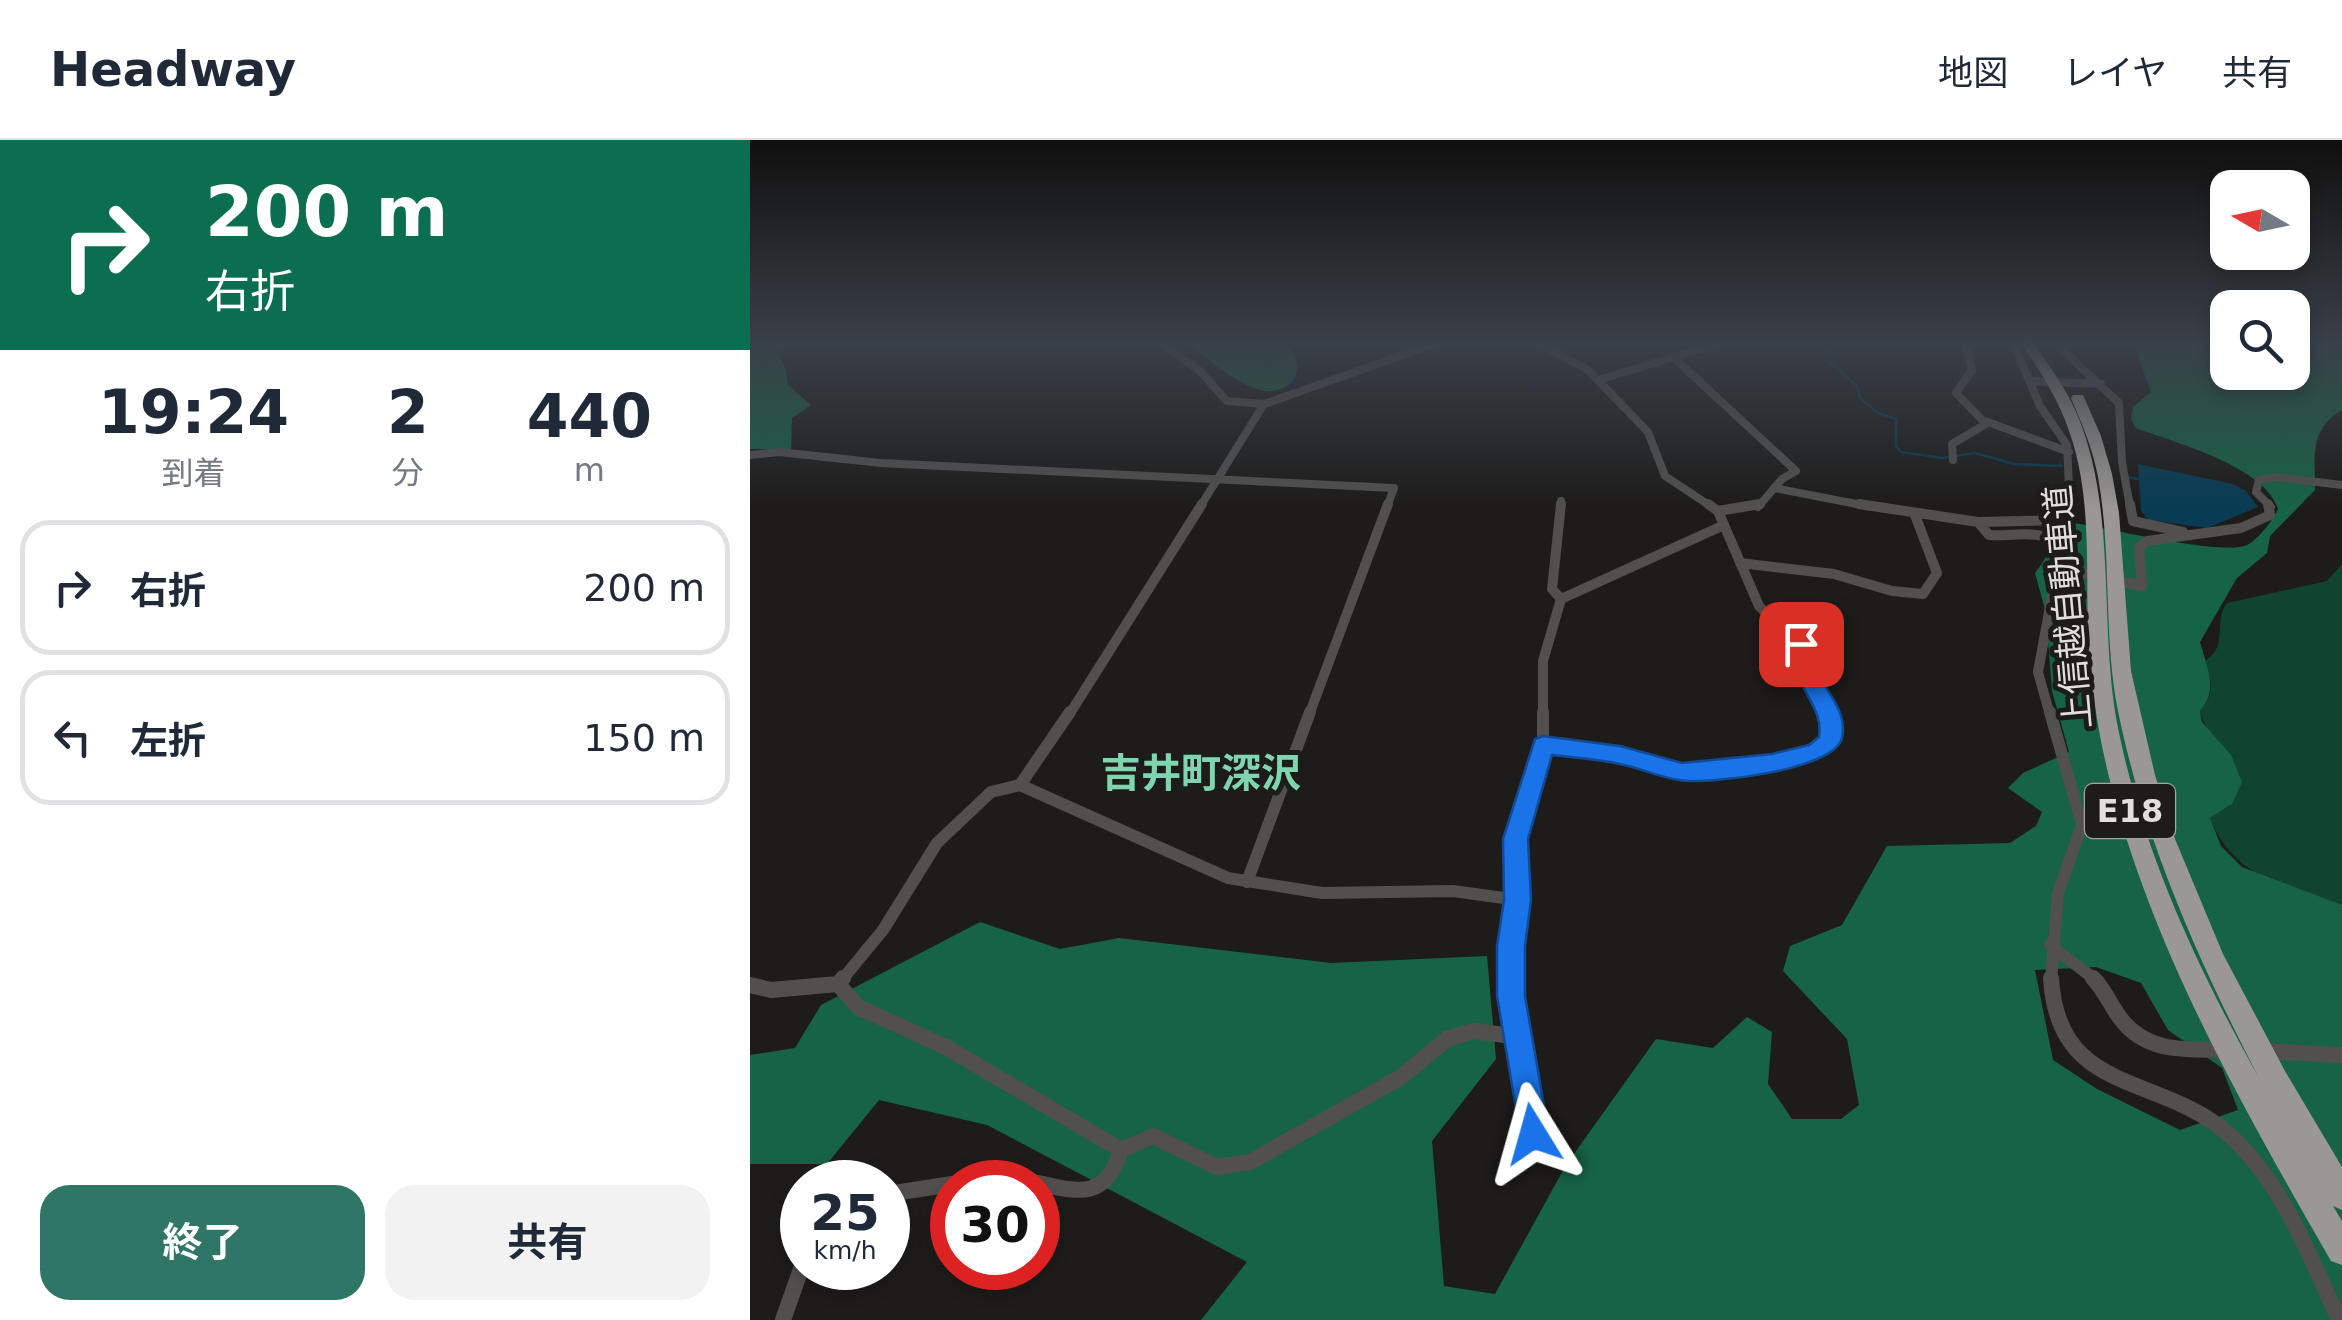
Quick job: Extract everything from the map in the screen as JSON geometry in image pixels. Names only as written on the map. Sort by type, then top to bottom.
[{"type":"highway","name":"上信越自動車道","points":[[2063,398],[2086,456],[2094,500],[2096,628],[2104,700],[2136,832],[2183,952],[2215,1020],[2342,1250]]},
{"type":"highway","name":"上信越自動車道","points":[[2077,398],[2104,460],[2113,505],[2118,634],[2126,705],[2162,835],[2242,1018],[2342,1195]]},
{"type":"street","points":[[1224,398],[1264,404],[1281,398]]},
{"type":"street","points":[[1615,398],[1648,432],[1666,476],[1718,510],[1758,506],[1796,471],[1717,398]]},
{"type":"street","points":[[1960,398],[1985,422],[2068,452]]},
{"type":"street","points":[[1774,488],[1916,515],[1978,522],[2065,520],[2070,512],[2068,452],[2038,398]]},
{"type":"street","points":[[2115,398],[2120,403],[2122,462],[2133,520],[2187,533]]},
{"type":"street","points":[[1020,785],[1092,681],[1264,404]]},
{"type":"street","points":[[1953,460],[1952,444],[1985,427],[1985,422]]},
{"type":"street","points":[[750,454],[779,452],[844,460],[1394,488],[1247,882]]},
{"type":"street","points":[[2057,568],[2142,586],[2138,548],[2187,533],[2241,528],[2270,515],[2271,508],[2256,492],[2255,485],[2268,476],[2342,485]]},
{"type":"street","points":[[1560,501],[1552,589],[1561,599]]},
{"type":"street","points":[[1543,745],[1620,755],[1682,772],[1772,764],[1816,752],[1830,740],[1832,724],[1825,701],[1811,680],[1807,654],[1759,606],[1718,510]]},
{"type":"street","points":[[1740,563],[1834,574],[1892,592],[1923,594],[1937,573],[1916,515]]},
{"type":"street","points":[[1978,522],[1989,535],[2008,538],[2040,532],[2058,540],[2064,550],[2057,568],[2038,672],[2082,824],[2082,842],[2068,859],[2050,945],[2056,1017],[2070,1044],[2092,1068],[2198,1110],[2239,1143],[2296,1229],[2338,1320]]},
{"type":"street","points":[[1561,599],[1722,526]]},
{"type":"street","points":[[1533,1134],[1511,996],[1511,946],[1518,900],[1516,839],[1543,745],[1544,661],[1561,599]]},
{"type":"street","points":[[750,985],[771,990],[838,984],[884,930],[938,843],[991,792],[1020,785],[1186,862],[1247,882],[1322,893],[1453,890],[1518,900]]},
{"type":"street","points":[[2050,945],[2098,981],[2125,1024],[2164,1048],[2342,1055]]},
{"type":"street","points":[[838,984],[858,1007],[946,1047],[1121,1150]]},
{"type":"street","points":[[1121,1150],[1152,1136],[1216,1167],[1250,1162],[1402,1077],[1448,1039],[1472,1031],[1520,1036]]},
{"type":"street","points":[[1060,1188],[1079,1192],[1101,1187],[1117,1169],[1121,1150]]},
{"type":"street","points":[[783,1320],[794,1290]]},
{"type":"green space","points":[[750,398],[803,398],[811,405],[792,418],[791,449],[750,449]]},
{"type":"green space","points":[[2144,398],[2342,398],[2342,410],[2324,426],[2316,445],[2315,490],[2270,536],[2267,553],[2237,578],[2200,642],[2210,686],[2200,711],[2202,722],[2231,755],[2242,782],[2232,804],[2210,818],[2221,846],[2242,867],[2342,905],[2342,1320],[1201,1320],[1247,1262],[1060,1163],[1060,1160],[987,1125],[879,1100],[830,1160],[750,1164],[750,1055],[795,1048],[821,1005],[980,922],[1060,949],[1119,938],[1331,963],[1487,956],[1496,1059],[1432,1141],[1444,1286],[1495,1294],[1566,1165],[1656,1039],[1713,1048],[1747,1017],[1772,1032],[1768,1084],[1792,1119],[1841,1119],[1859,1105],[1847,1039],[1783,971],[1790,946],[1842,925],[1887,846],[2010,843],[2036,826],[2042,812],[2008,788],[2023,773],[2069,752],[2052,691],[2046,613],[2035,573],[2058,539],[2074,523],[2190,544],[2234,547],[2256,539],[2278,509],[2270,494],[2238,468],[2136,428],[2131,419],[2133,407]],"holes":[[[2096,967],[2141,983],[2168,1030],[2222,1068],[2238,1110],[2180,1130],[2097,1089],[2053,1060],[2035,970]]]},
{"type":"green space","points":[[2342,564],[2342,905],[2336,905],[2261,875],[2232,854],[2220,838],[2210,818],[2232,804],[2200,711],[2211,687],[2205,661],[2217,648],[2227,603],[2327,581]]},
{"type":"water","points":[[2138,464],[2233,484],[2245,490],[2258,507],[2207,528],[2149,520],[2141,511]]},
{"type":"waterway","points":[[1860,398],[1878,413],[1896,419],[1896,446],[1901,452],[1942,458],[1975,453],[2014,464],[2062,466]]},
{"type":"waterway","points":[[2127,477],[2138,479]]},
{"type":"district","name":"吉井町深沢","points":[[1201,773]]},
{"type":"route","points":[[1533,1134],[1511,996],[1511,946],[1518,900],[1516,839],[1543,745],[1620,755],[1682,772],[1772,764],[1816,752],[1830,740],[1832,724],[1825,701],[1811,680],[1807,654],[1801,644]]}]
